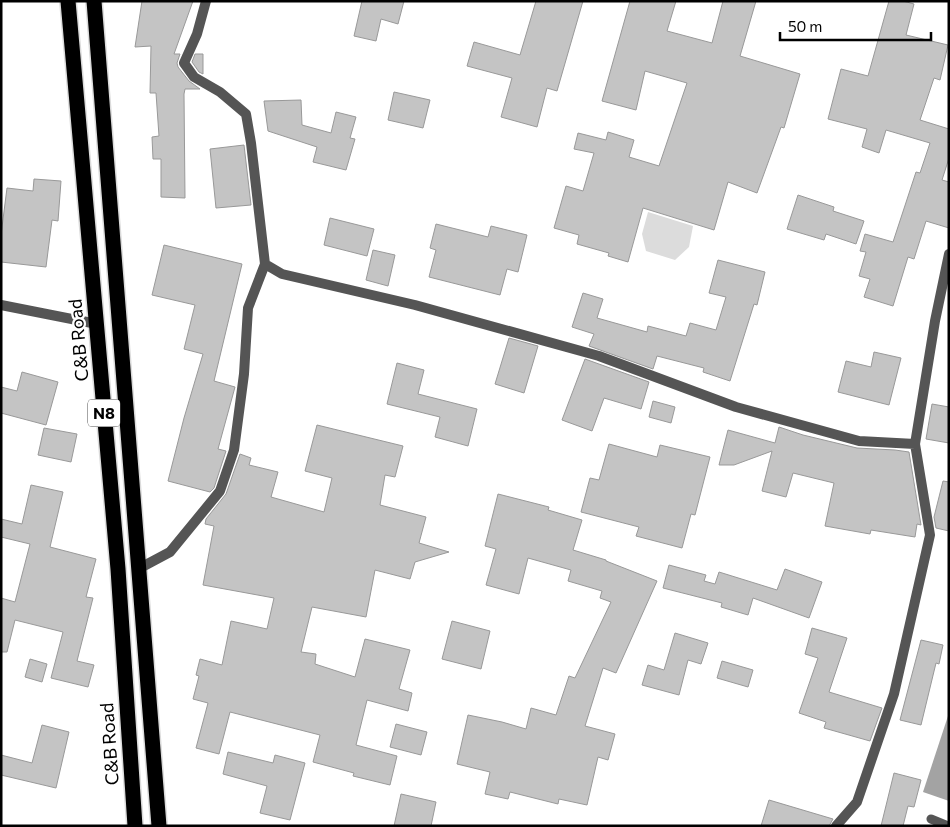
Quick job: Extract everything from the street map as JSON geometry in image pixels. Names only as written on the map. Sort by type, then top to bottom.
[{"type":"highway","name":"C&B Road","points":[[68,1],[118,569],[134,826]]},
{"type":"highway","name":"N8","points":[[94,1],[159,826]]},
{"type":"street","points":[[140,568],[170,552],[220,491],[234,450],[244,374],[248,308],[265,264],[246,114],[220,92],[194,77],[184,63],[197,34],[206,1]]},
{"type":"street","points":[[836,826],[857,802],[894,694],[930,535],[915,444],[935,321],[949,254]]},
{"type":"street","points":[[265,264],[282,274],[415,305],[599,356],[736,407],[859,441],[915,444]]},
{"type":"street","points":[[1,305],[96,324]]},
{"type":"lane","points":[[932,820],[948,826]]},
{"type":"shaded area","points":[[648,212],[693,226],[689,247],[675,260],[646,251],[642,234]]},
{"type":"shaded area","points":[[949,713],[949,801],[923,792]]},
{"type":"building","points":[[142,1],[193,1],[174,54],[180,54],[177,63],[178,67],[189,81],[200,89],[185,89],[184,94],[185,198],[161,197],[161,159],[153,159],[152,137],[159,136],[156,93],[150,93],[151,46],[135,47]]},
{"type":"building","points":[[362,1],[404,1],[398,24],[381,19],[376,41],[354,36]]},
{"type":"building","points":[[536,1],[583,1],[557,91],[547,88],[537,127],[501,117],[512,78],[467,66],[474,42],[520,55]]},
{"type":"building","points":[[630,1],[676,1],[667,31],[712,43],[723,1],[756,1],[740,56],[800,74],[784,128],[781,127],[757,193],[728,182],[714,230],[643,208],[628,262],[608,256],[609,253],[577,244],[579,235],[554,228],[566,186],[583,191],[594,153],[574,149],[578,133],[606,140],[608,132],[634,140],[629,157],[659,166],[687,83],[645,71],[636,110],[602,101]]},
{"type":"building","points":[[889,1],[903,1],[914,4],[906,35],[948,45],[940,80],[934,78],[920,120],[949,129],[949,158],[942,180],[949,182],[949,228],[926,221],[914,259],[908,257],[893,306],[864,297],[870,279],[859,276],[866,252],[860,251],[865,234],[893,242],[916,172],[920,173],[930,143],[886,130],[879,153],[862,147],[867,129],[828,119],[841,69],[868,76]]},
{"type":"building","points":[[195,54],[203,54],[203,74],[199,72],[192,62]]},
{"type":"building","points":[[394,92],[430,100],[423,128],[388,120]]},
{"type":"building","points":[[301,100],[302,125],[331,133],[336,112],[356,117],[350,138],[355,139],[346,170],[313,162],[317,147],[268,131],[264,101]]},
{"type":"building","points":[[244,145],[251,205],[216,208],[210,149]]},
{"type":"building","points":[[34,179],[61,181],[58,221],[52,220],[46,267],[1,262],[1,235],[7,188],[33,191]]},
{"type":"building","points":[[798,195],[834,207],[833,211],[864,221],[856,244],[826,234],[824,240],[787,229]]},
{"type":"building","points":[[330,218],[374,229],[367,256],[324,245]]},
{"type":"building","points":[[436,224],[488,237],[491,226],[527,235],[518,272],[507,269],[500,295],[429,277],[436,250],[430,248]]},
{"type":"building","points":[[164,245],[242,264],[214,381],[235,387],[218,449],[226,451],[214,488],[210,492],[168,481],[203,354],[184,349],[195,305],[152,295]]},
{"type":"building","points":[[373,250],[395,255],[388,286],[366,280]]},
{"type":"building","points":[[718,260],[765,272],[757,305],[754,304],[730,381],[703,372],[704,368],[657,356],[653,369],[589,346],[594,334],[572,327],[583,293],[603,299],[597,318],[647,332],[648,326],[686,336],[690,323],[716,330],[726,297],[709,293]]},
{"type":"building","points":[[509,338],[538,346],[524,393],[495,384]]},
{"type":"building","points":[[874,352],[901,358],[889,405],[838,392],[846,361],[871,367]]},
{"type":"building","points":[[585,359],[649,382],[641,409],[604,398],[592,431],[562,420]]},
{"type":"building","points":[[397,363],[424,370],[418,394],[477,409],[468,446],[435,437],[440,417],[387,404]]},
{"type":"building","points":[[22,372],[58,382],[46,425],[1,413],[1,387],[17,391]]},
{"type":"building","points":[[653,401],[675,407],[671,423],[649,417]]},
{"type":"building","points":[[932,404],[949,407],[949,443],[926,439]]},
{"type":"building","points":[[317,425],[403,446],[395,477],[385,475],[380,505],[426,517],[419,543],[449,552],[415,562],[410,579],[375,570],[366,617],[312,607],[301,652],[316,654],[315,664],[355,677],[365,639],[410,650],[399,689],[412,693],[408,711],[367,700],[356,745],[397,756],[390,785],[353,776],[354,773],[313,762],[320,735],[230,712],[219,754],[196,748],[208,703],[193,699],[199,676],[196,675],[200,659],[222,665],[231,621],[267,629],[274,598],[203,585],[214,526],[205,524],[206,519],[226,494],[240,454],[251,458],[249,465],[278,472],[271,497],[324,512],[332,478],[305,471]]},
{"type":"building","points":[[779,427],[857,448],[909,452],[921,525],[917,524],[915,537],[871,530],[870,534],[825,526],[834,483],[793,473],[786,497],[762,491],[772,451],[734,465],[719,465],[728,430],[775,443]]},
{"type":"building","points":[[44,428],[77,434],[71,462],[38,455]]},
{"type":"building","points":[[609,444],[657,457],[660,445],[710,457],[695,515],[691,514],[682,548],[636,536],[639,527],[581,512],[590,478],[599,480]]},
{"type":"building","points":[[943,481],[949,482],[949,531],[936,528],[934,517]]},
{"type":"building","points":[[31,485],[63,492],[50,547],[96,559],[86,597],[93,598],[77,661],[94,665],[88,687],[51,678],[63,632],[15,620],[7,652],[1,652],[1,598],[15,602],[30,544],[1,537],[1,519],[22,524]]},
{"type":"building","points":[[498,494],[549,507],[548,510],[582,520],[573,550],[606,560],[657,581],[616,673],[603,668],[585,726],[615,734],[608,760],[598,757],[587,805],[559,799],[558,804],[510,792],[508,799],[485,794],[490,772],[457,764],[468,715],[526,729],[531,708],[556,715],[569,676],[575,678],[611,602],[600,598],[602,591],[568,581],[571,570],[528,558],[519,594],[486,585],[496,549],[485,546]]},
{"type":"building","points":[[669,565],[706,575],[704,581],[715,584],[719,572],[777,590],[785,569],[822,582],[809,618],[753,598],[748,615],[721,607],[722,603],[663,588]]},
{"type":"building","points":[[452,621],[490,631],[481,669],[442,659]]},
{"type":"building","points":[[812,628],[847,638],[829,692],[882,708],[870,741],[824,728],[826,722],[799,713],[818,658],[805,654]]},
{"type":"building","points":[[675,633],[708,643],[701,664],[688,660],[679,695],[642,685],[648,665],[664,670]]},
{"type":"building","points":[[921,640],[943,645],[939,664],[936,663],[921,725],[900,720]]},
{"type":"building","points":[[30,659],[47,664],[42,682],[25,677]]},
{"type":"building","points":[[722,661],[753,670],[748,687],[717,678]]},
{"type":"building","points":[[396,724],[427,732],[421,755],[390,747]]},
{"type":"building","points":[[42,725],[69,732],[56,788],[1,775],[1,755],[32,763]]},
{"type":"building","points":[[228,752],[273,763],[275,755],[305,763],[290,820],[260,813],[267,786],[223,774]]},
{"type":"building","points":[[894,773],[921,780],[914,807],[908,806],[903,826],[881,826]]},
{"type":"building","points":[[401,794],[436,802],[431,826],[394,826]]},
{"type":"building","points":[[769,800],[833,819],[829,826],[761,826]]}]
